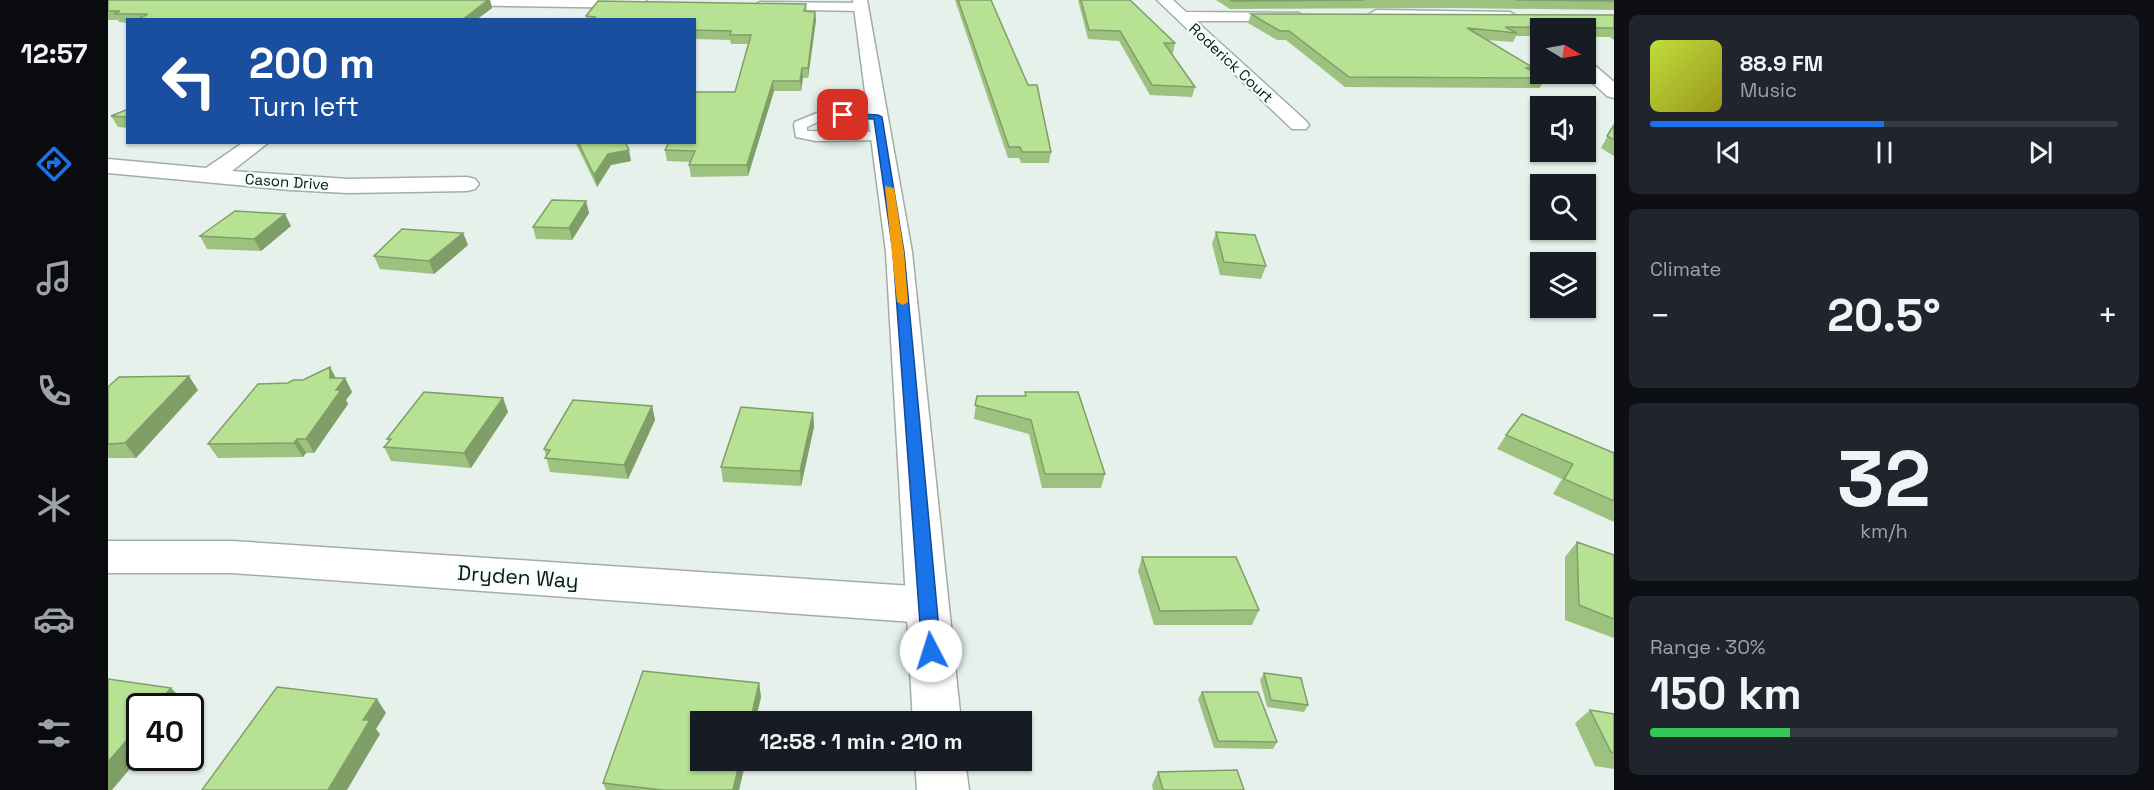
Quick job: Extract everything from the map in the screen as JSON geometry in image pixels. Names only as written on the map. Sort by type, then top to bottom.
[{"type":"street","points":[[380,0],[655,4]]},
{"type":"street","name":"Roderick Court","points":[[1164,0],[1299,125]]},
{"type":"street","points":[[539,18],[553,1]]},
{"type":"street","points":[[747,6],[860,3],[899,252],[936,711]]},
{"type":"street","points":[[1360,15],[1508,17],[1526,22]]},
{"type":"street","points":[[1182,17],[1313,16]]},
{"type":"street","points":[[1596,76],[1614,92]]},
{"type":"street","points":[[211,175],[256,144]]},
{"type":"street","name":"Cason Drive","points":[[108,166],[348,186],[467,184]]},
{"type":"street","name":"Dryden Way","points":[[108,557],[232,557],[927,605]]},
{"type":"street","points":[[941,771],[943,790]]},
{"type":"lane","points":[[822,115],[879,126],[816,137],[801,134],[800,125],[822,115]]},
{"type":"building","points":[[108,0],[488,0],[465,18],[140,18],[148,14],[114,14],[120,11],[108,11]]},
{"type":"building","points":[[958,0],[991,0],[1028,85],[1037,85],[1051,152],[1022,152],[1020,147],[1009,147]]},
{"type":"building","points":[[1081,0],[1130,0],[1175,43],[1164,43],[1195,87],[1152,85],[1120,31],[1089,30]]},
{"type":"building","points":[[1230,0],[1364,0],[1232,1]]},
{"type":"building","points":[[1515,0],[1614,0],[1614,1]]},
{"type":"building","points":[[598,1],[806,4],[804,11],[815,12],[808,68],[802,68],[800,81],[773,81],[747,165],[689,165],[695,151],[665,150],[668,144],[696,144],[696,92],[735,92],[751,35],[730,35],[731,31],[696,30],[696,18],[594,18],[586,16]]},
{"type":"building","points":[[1251,14],[1614,15],[1614,28],[1596,28],[1596,18],[1530,18],[1530,27],[1505,27],[1517,33],[1467,28],[1530,66],[1526,68],[1530,70],[1530,78],[1349,77],[1289,31],[1280,31]]},
{"type":"building","points":[[126,110],[126,117],[111,116]]},
{"type":"building","points":[[1614,125],[1614,140],[1607,136]]},
{"type":"building","points":[[579,144],[626,144],[629,150],[608,154],[594,175]]},
{"type":"building","points":[[552,200],[586,201],[569,228],[533,227]]},
{"type":"building","points":[[235,211],[285,214],[254,239],[200,236]]},
{"type":"building","points":[[402,229],[463,233],[429,261],[374,256]]},
{"type":"building","points":[[1216,232],[1255,235],[1266,266],[1224,262]]},
{"type":"building","points":[[330,367],[330,378],[345,378],[336,390],[341,390],[306,439],[297,439],[294,443],[208,444],[258,384],[303,380]]},
{"type":"building","points":[[189,376],[125,443],[108,444],[108,387],[119,377]]},
{"type":"building","points":[[424,392],[503,398],[464,453],[384,447],[391,439],[387,439]]},
{"type":"building","points":[[1025,392],[1078,392],[1105,474],[1045,474],[1031,420],[975,405],[977,396],[1026,396]]},
{"type":"building","points":[[573,400],[652,406],[624,465],[545,458],[550,450],[544,449]]},
{"type":"building","points":[[741,407],[813,413],[800,471],[721,467]]},
{"type":"building","points":[[1522,414],[1614,453],[1614,501],[1564,479],[1573,464],[1506,435]]},
{"type":"building","points":[[1577,542],[1614,555],[1614,619],[1579,605]]},
{"type":"building","points":[[1142,557],[1236,557],[1259,610],[1160,611]]},
{"type":"building","points":[[643,671],[759,683],[753,711],[690,711],[690,771],[737,771],[733,790],[662,790],[603,783]]},
{"type":"building","points":[[1264,673],[1301,678],[1308,705],[1271,700]]},
{"type":"building","points":[[108,679],[171,688],[167,693],[126,693],[126,741],[108,762]]},
{"type":"building","points":[[277,687],[377,699],[363,720],[370,720],[328,790],[202,790]]},
{"type":"building","points":[[1202,692],[1258,692],[1277,742],[1218,741]]},
{"type":"building","points":[[1590,710],[1614,714],[1614,753],[1611,752]]},
{"type":"building","points":[[1237,770],[1244,790],[1163,790],[1158,772]]},
{"type":"slow traffic","points":[[889,188],[899,252],[903,302]]},
{"type":"route","points":[[843,115],[878,117],[899,252],[931,651]]}]
